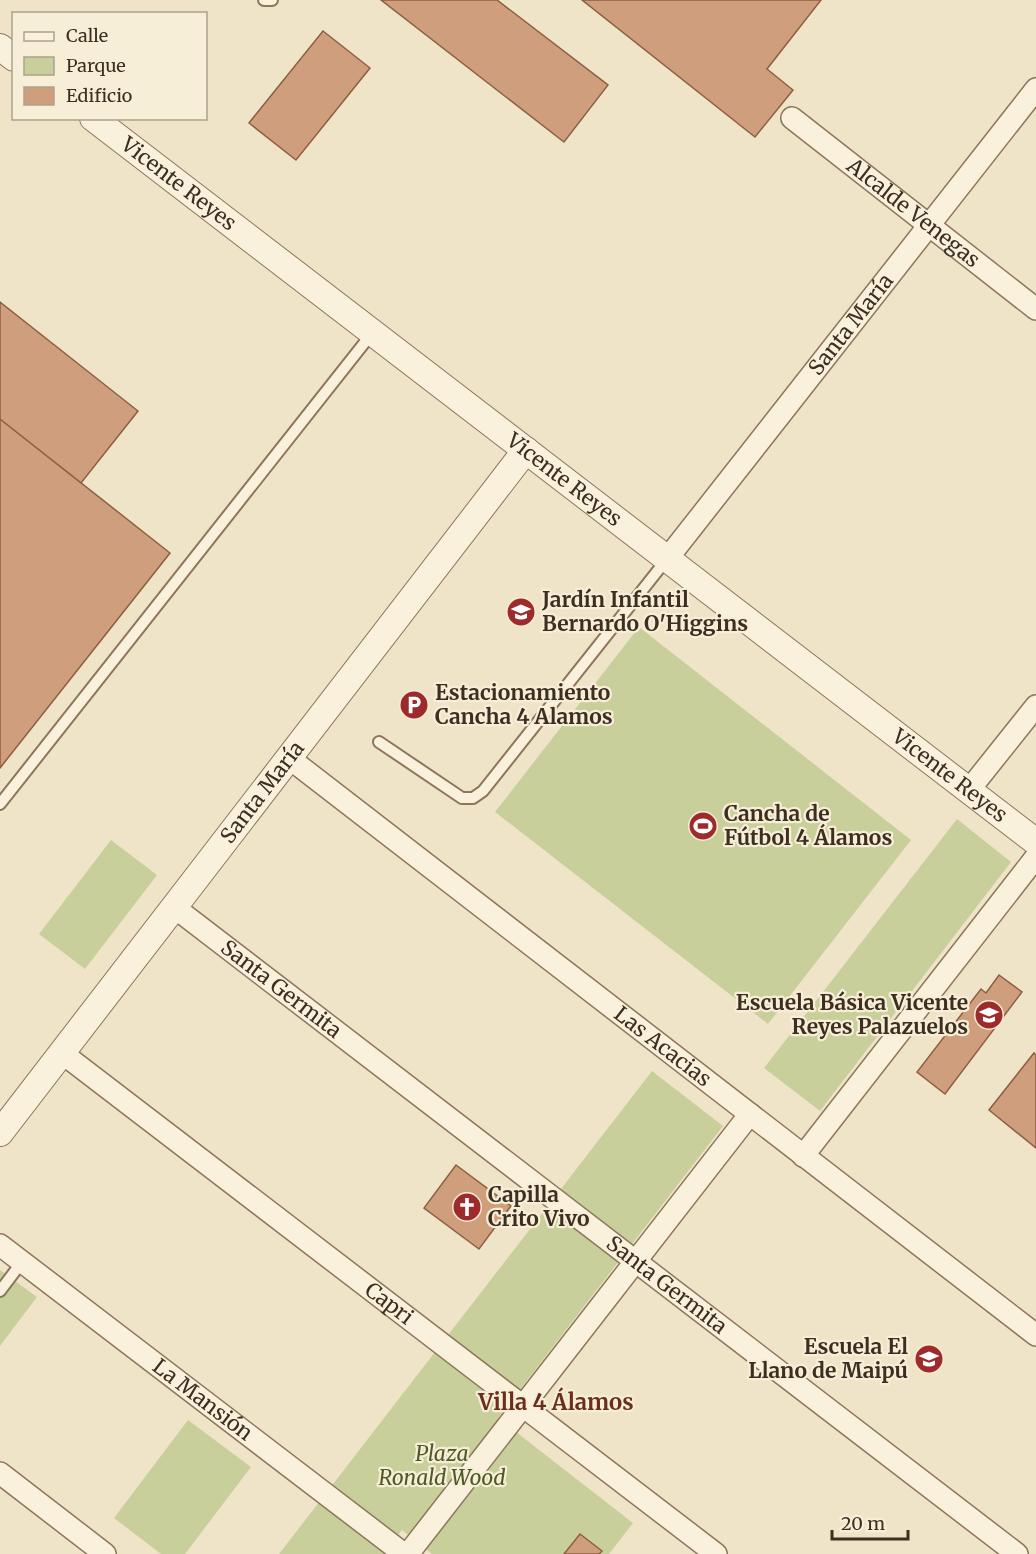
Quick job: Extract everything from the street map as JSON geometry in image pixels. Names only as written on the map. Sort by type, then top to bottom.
[{"type":"street","points":[[0,47],[12,56]]},
{"type":"street","name":"Santa María","points":[[667,559],[1036,89]]},
{"type":"street","name":"Alcalde Venegas","points":[[792,118],[1036,309]]},
{"type":"street","name":"Vicente Reyes","points":[[96,120],[1036,842]]},
{"type":"street","name":"Santa María","points":[[0,1133],[526,450]]},
{"type":"street","points":[[969,790],[1036,706]]},
{"type":"street","name":"Las Acacias","points":[[289,758],[1036,1335]]},
{"type":"street","points":[[803,1156],[1036,857]]},
{"type":"street","name":"Santa Germita","points":[[174,907],[1017,1554]]},
{"type":"street","name":"Capri","points":[[62,1053],[716,1554]]},
{"type":"street","points":[[406,1554],[750,1114]]},
{"type":"street","name":"La Mansión","points":[[0,1245],[406,1554]]},
{"type":"street","points":[[0,1473],[105,1554]]},
{"type":"lane","points":[[264,0],[272,0]]},
{"type":"lane","points":[[0,804],[373,332]]},
{"type":"lane","points":[[379,742],[462,798],[473,798],[483,791],[667,559]]},
{"type":"lane","points":[[0,1290],[22,1262]]},
{"type":"green space","name":"Cancha de Fútbol 4 Álamos","points":[[639,627],[911,840],[768,1024],[495,812]]},
{"type":"green space","points":[[957,819],[1011,862],[820,1111],[764,1068]]},
{"type":"green space","points":[[111,840],[157,875],[85,969],[39,934]]},
{"type":"green space","name":"Plaza Ronald Wood","points":[[652,1071],[723,1126],[498,1418],[633,1523],[609,1554],[432,1554],[402,1530],[384,1554],[279,1554]]},
{"type":"green space","points":[[0,1270],[37,1297],[0,1346]]},
{"type":"green space","points":[[188,1420],[251,1467],[185,1554],[161,1554],[114,1518]]},
{"type":"building","points":[[381,0],[497,0],[608,85],[564,142]]},
{"type":"building","points":[[582,0],[821,0],[767,69],[793,90],[755,137]]},
{"type":"building","points":[[323,31],[370,68],[296,160],[249,123]]},
{"type":"building","points":[[0,302],[138,411],[81,483],[0,419]]},
{"type":"building","points":[[0,419],[170,553],[0,768]]},
{"type":"building","points":[[999,975],[1022,992],[945,1094],[917,1072],[981,989],[986,993]]},
{"type":"building","points":[[1034,1053],[1036,1055],[1036,1148],[989,1110]]},
{"type":"building","name":"Capilla Crito Vivo","points":[[456,1165],[511,1206],[479,1249],[424,1208]]},
{"type":"building","points":[[580,1534],[602,1551],[599,1554],[564,1554]]},
{"type":"place","name":"Jardín Infantil Bernardo O'Higgins","points":[[521,612]]},
{"type":"place","name":"Estacionamiento Cancha 4 Alamos","points":[[414,705]]},
{"type":"place","name":"Cancha de Fútbol 4 Álamos","points":[[703,826]]},
{"type":"place","name":"Escuela Básica Vicente Reyes Palazuelos","points":[[989,1015]]},
{"type":"place","name":"Capilla Crito Vivo","points":[[467,1207]]},
{"type":"place","name":"Escuela El Llano de Maipú","points":[[929,1359]]},
{"type":"district","name":"Villa 4 Álamos","points":[[556,1402]]}]
